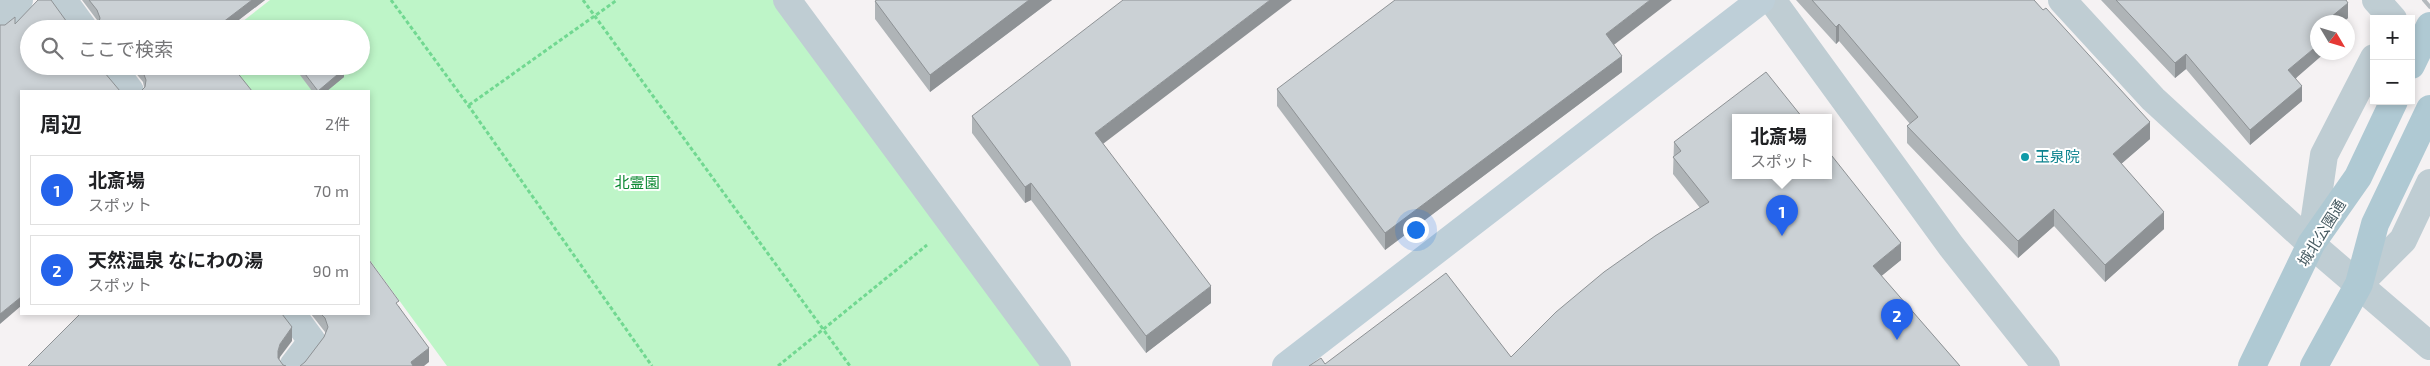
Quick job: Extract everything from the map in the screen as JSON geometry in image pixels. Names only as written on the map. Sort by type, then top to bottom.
[{"type":"main road","points":[[2414,60],[2430,26]]},
{"type":"main road","name":"城北公園通","points":[[2252,366],[2311,244],[2358,177],[2392,105]]},
{"type":"main road","points":[[2314,366],[2359,284],[2374,224],[2430,109]]},
{"type":"street","points":[[0,20],[19,0]]},
{"type":"street","points":[[63,0],[77,20]]},
{"type":"street","points":[[787,0],[1057,366]]},
{"type":"street","points":[[1286,366],[1761,0]]},
{"type":"street","points":[[1772,0],[1951,246],[2046,366]]},
{"type":"street","points":[[2062,0],[2153,99],[2311,244],[2430,345]]},
{"type":"street","points":[[2376,0],[2390,15]]},
{"type":"street","points":[[2396,15],[2403,0]]},
{"type":"street","points":[[2311,244],[2324,155],[2373,60]]},
{"type":"street","points":[[118,75],[129,90]]},
{"type":"street","points":[[2359,284],[2403,240],[2430,183]]},
{"type":"street","points":[[293,315],[312,341],[293,366]]},
{"type":"path","points":[[391,0],[468,105],[652,366]]},
{"type":"path","points":[[583,0],[850,366]]},
{"type":"path","points":[[468,105],[617,0]]},
{"type":"path","points":[[778,366],[953,225]]},
{"type":"green space","name":"北霊園","points":[[270,0],[775,0],[1045,366],[447,366],[370,260],[370,90],[245,90],[234,75],[370,75],[370,20],[244,20]]},
{"type":"building","points":[[38,0],[51,0],[65,20],[20,20],[20,75],[107,75],[119,90],[20,90],[20,298],[0,314],[0,25],[5,25],[15,17],[15,24]]},
{"type":"building","points":[[89,0],[252,0],[226,20],[100,20],[97,10]]},
{"type":"building","points":[[1029,0],[930,75],[875,1]]},
{"type":"building","points":[[1123,0],[1270,0],[1095,133],[1211,286],[1146,336],[1031,183],[1025,187],[972,116]]},
{"type":"building","points":[[1395,0],[1650,0],[1606,34],[1622,56],[1385,233],[1277,89]]},
{"type":"building","name":"玉泉院","points":[[1812,0],[2034,0],[2043,10],[2046,8],[2150,122],[2113,154],[2164,212],[2105,265],[2054,209],[2018,241],[1907,126],[1918,117],[1839,24],[1836,27]]},
{"type":"building","points":[[2116,0],[2346,0],[2348,3],[2333,15],[2310,15],[2310,52],[2288,70],[2302,86],[2250,130],[2186,54],[2175,63]]},
{"type":"building","points":[[1766,72],[1800,114],[1732,114],[1732,179],[1832,179],[1832,156],[1901,243],[1873,266],[1960,366],[1309,366],[1321,358],[1325,364],[1446,273],[1511,357],[1556,312],[1604,272],[1655,236],[1709,202],[1673,157],[1681,151],[1674,142]]},
{"type":"building","points":[[144,75],[239,75],[251,90],[142,90],[145,87],[146,80]]},
{"type":"building","points":[[306,75],[337,75],[319,90]]},
{"type":"building","points":[[370,261],[399,301],[396,303],[429,348],[411,362],[413,366],[300,366],[324,337],[328,327],[322,315],[370,315]]},
{"type":"building","points":[[79,315],[283,315],[292,327],[280,344],[278,351],[278,358],[286,366],[28,366]]},
{"type":"railway","points":[[2424,0],[2430,7]]},
{"type":"place","name":"玉泉院","points":[[2025,157]]},
{"type":"place","name":"北斎場","points":[[1782,236]]},
{"type":"place","name":"天然温泉 なにわの湯","points":[[1897,340]]}]
